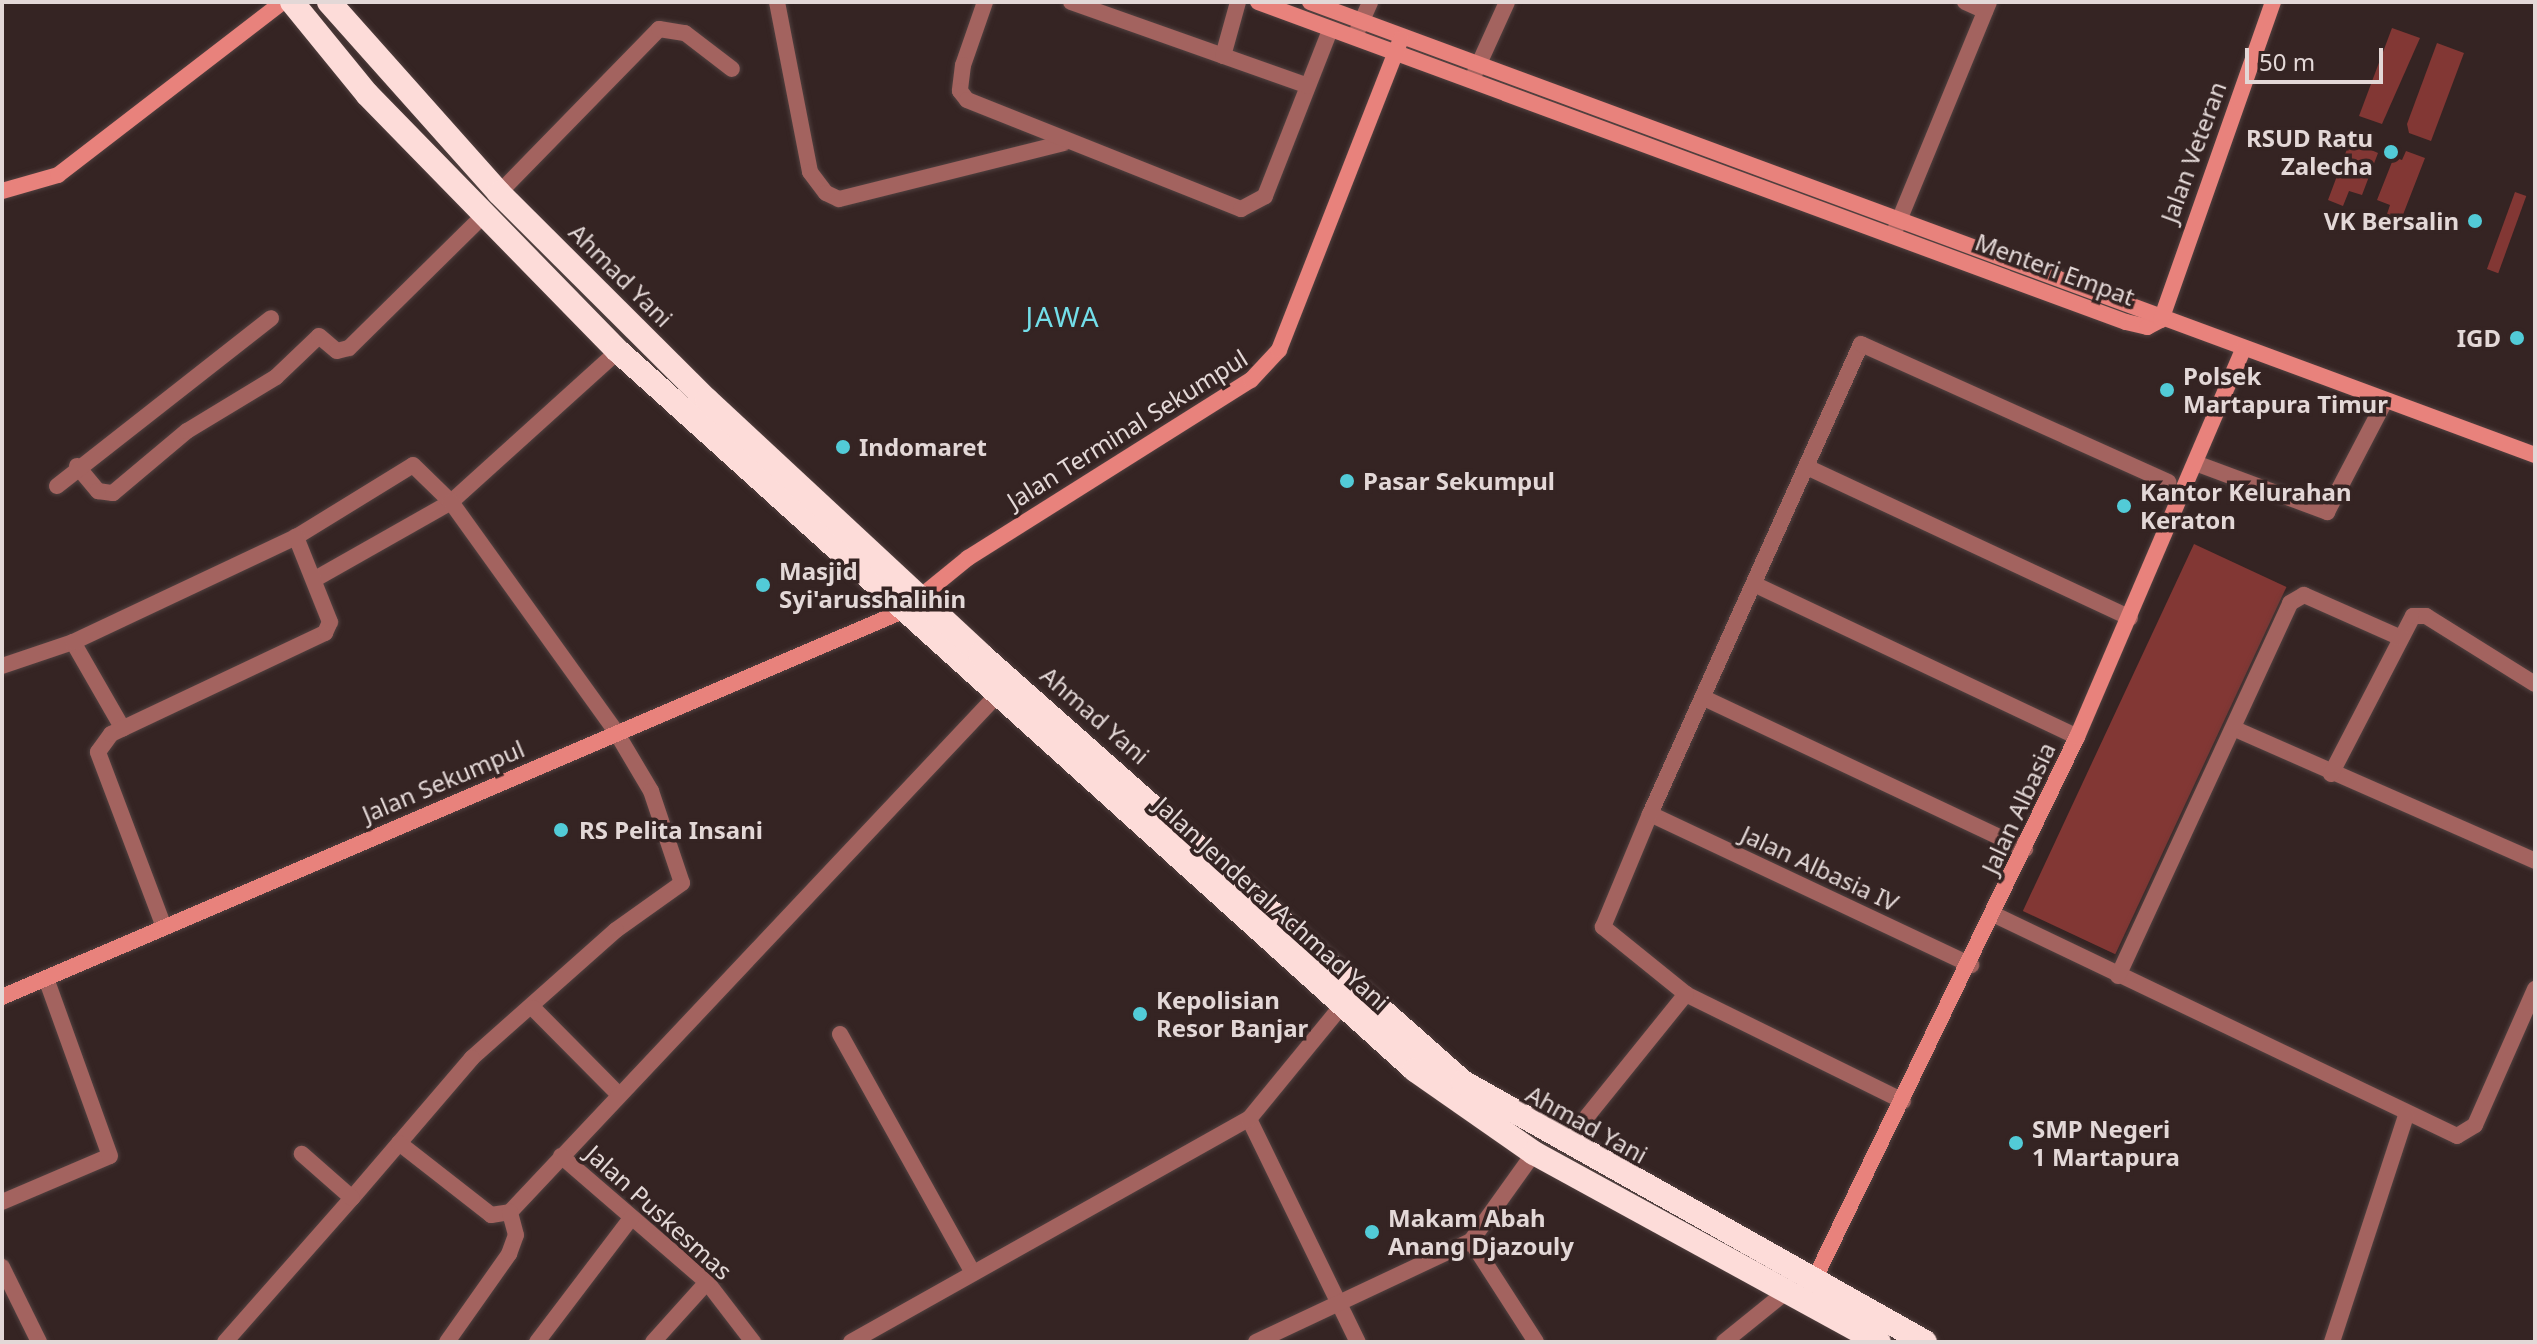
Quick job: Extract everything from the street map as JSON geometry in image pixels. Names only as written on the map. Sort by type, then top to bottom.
[{"type":"highway","name":"Jalan Jenderal Achmad Yani","points":[[292,2],[482,217],[618,351],[910,604],[997,695],[1415,1070],[1534,1153],[1652,1204],[1787,1291],[1879,1342]]},
{"type":"highway","name":"Ahmad Yani","points":[[329,2],[499,193],[910,604],[1463,1082],[1629,1192]]},
{"type":"highway","name":"Ahmad Yani","points":[[1652,1204],[1815,1278],[1925,1342]]},
{"type":"street","points":[[2,191],[58,175],[283,2]]},
{"type":"street","points":[[777,2],[810,172],[826,193],[839,199],[1063,143]]},
{"type":"street","points":[[985,2],[960,91],[976,107],[1241,209],[1265,196],[1330,30]]},
{"type":"street","points":[[1071,2],[1308,86]]},
{"type":"street","points":[[1223,56],[1238,2]]},
{"type":"street","name":"Menteri Empat","points":[[1258,2],[1393,56],[1476,72]]},
{"type":"street","name":"Menteri Empat","points":[[1310,2],[1476,72],[1895,230],[2244,348],[2535,455]]},
{"type":"street","points":[[1354,39],[1370,2]]},
{"type":"street","points":[[1476,72],[1507,2]]},
{"type":"street","points":[[1895,230],[1987,6],[1965,2]]},
{"type":"street","name":"Jalan Veteran","points":[[2161,320],[2273,2]]},
{"type":"street","points":[[499,193],[659,29],[685,33],[732,69]]},
{"type":"street","name":"Jalan Terminal Sekumpul","points":[[910,604],[1272,363],[1401,39]]},
{"type":"street","points":[[77,466],[98,491],[113,493],[187,431],[276,377],[319,336],[337,351],[349,348],[482,217]]},
{"type":"street","points":[[57,486],[77,466],[271,318]]},
{"type":"street","points":[[1903,1101],[1686,994],[1603,927],[1650,814],[1811,469],[1861,344],[2168,482]]},
{"type":"street","name":"Jalan Albasia","points":[[1815,1278],[1995,915],[2198,464],[2244,348]]},
{"type":"street","points":[[315,579],[451,502],[618,351]]},
{"type":"street","points":[[2198,464],[2327,512],[2385,401]]},
{"type":"street","points":[[2,666],[73,642],[296,537],[406,465],[421,468],[451,502],[616,732],[651,791],[682,883],[616,930],[533,1008],[472,1058],[225,1342]]},
{"type":"street","points":[[1811,469],[2130,618]]},
{"type":"street","points":[[164,927],[98,763],[103,741],[320,638],[330,622],[296,537]]},
{"type":"street","points":[[1758,586],[2077,737]]},
{"type":"street","points":[[2118,976],[2299,595],[2401,638]]},
{"type":"street","name":"Jalan Sekumpul","points":[[2,997],[910,604]]},
{"type":"street","points":[[2331,774],[2413,616],[2426,616],[2535,684]]},
{"type":"street","points":[[73,642],[123,729]]},
{"type":"street","points":[[399,1143],[491,1215],[510,1212],[997,695]]},
{"type":"street","points":[[1704,698],[2025,849]]},
{"type":"street","points":[[2235,729],[2331,774],[2535,861]]},
{"type":"street","name":"Jalan Albasia IV","points":[[1650,814],[1971,965]]},
{"type":"street","points":[[1995,915],[2406,1116],[2457,1136],[2471,1130],[2535,989]]},
{"type":"street","points":[[2,1202],[110,1156],[46,978]]},
{"type":"street","points":[[1585,1119],[1686,994]]},
{"type":"street","points":[[851,1342],[971,1269],[1249,1119],[1343,1004]]},
{"type":"street","points":[[533,1008],[619,1095]]},
{"type":"street","points":[[840,1034],[971,1269]]},
{"type":"street","points":[[2332,1342],[2406,1116]]},
{"type":"street","points":[[1249,1119],[1358,1342]]},
{"type":"street","points":[[1256,1342],[1471,1241],[1534,1153]]},
{"type":"street","points":[[302,1154],[352,1198]]},
{"type":"street","name":"Jalan Puskesmas","points":[[561,1156],[707,1282],[753,1342]]},
{"type":"street","points":[[447,1342],[509,1254],[516,1235],[510,1212]]},
{"type":"street","points":[[537,1342],[631,1218]]},
{"type":"street","points":[[1471,1241],[1536,1342]]},
{"type":"street","points":[[2,1267],[39,1342]]},
{"type":"street","points":[[653,1342],[707,1282]]},
{"type":"street","points":[[1724,1342],[1787,1291]]},
{"type":"shaded area","points":[[2392,28],[2420,38],[2382,124],[2359,116]]},
{"type":"shaded area","points":[[2437,43],[2464,53],[2431,141],[2409,133],[2407,124]]},
{"type":"shaded area","points":[[2353,133],[2373,140],[2369,149],[2378,153],[2362,195],[2349,191],[2343,206],[2328,200]]},
{"type":"shaded area","points":[[2406,151],[2425,158],[2399,225],[2385,220],[2390,205],[2377,200],[2394,157],[2402,160]]},
{"type":"shaded area","points":[[2515,192],[2526,196],[2498,273],[2487,269]]},
{"type":"shaded area","points":[[2194,544],[2286,587],[2115,954],[2023,911]]},
{"type":"place","name":"RSUD Ratu Zalecha","points":[[2391,152]]},
{"type":"place","name":"VK Bersalin","points":[[2475,221]]},
{"type":"place","name":"IGD","points":[[2517,338]]},
{"type":"place","name":"Polsek Martapura Timur","points":[[2167,390]]},
{"type":"place","name":"Indomaret","points":[[843,447]]},
{"type":"place","name":"Pasar Sekumpul","points":[[1347,481]]},
{"type":"place","name":"Kantor Kelurahan Keraton","points":[[2124,506]]},
{"type":"place","name":"Masjid Syi'arusshalihin","points":[[763,585]]},
{"type":"place","name":"RS Pelita Insani","points":[[561,830]]},
{"type":"place","name":"Kepolisian Resor Banjar","points":[[1140,1014]]},
{"type":"place","name":"SMP Negeri 1 Martapura","points":[[2016,1143]]},
{"type":"place","name":"Makam Abah Anang Djazouly","points":[[1372,1232]]},
{"type":"district","name":"JAWA","points":[[1063,316]]}]
